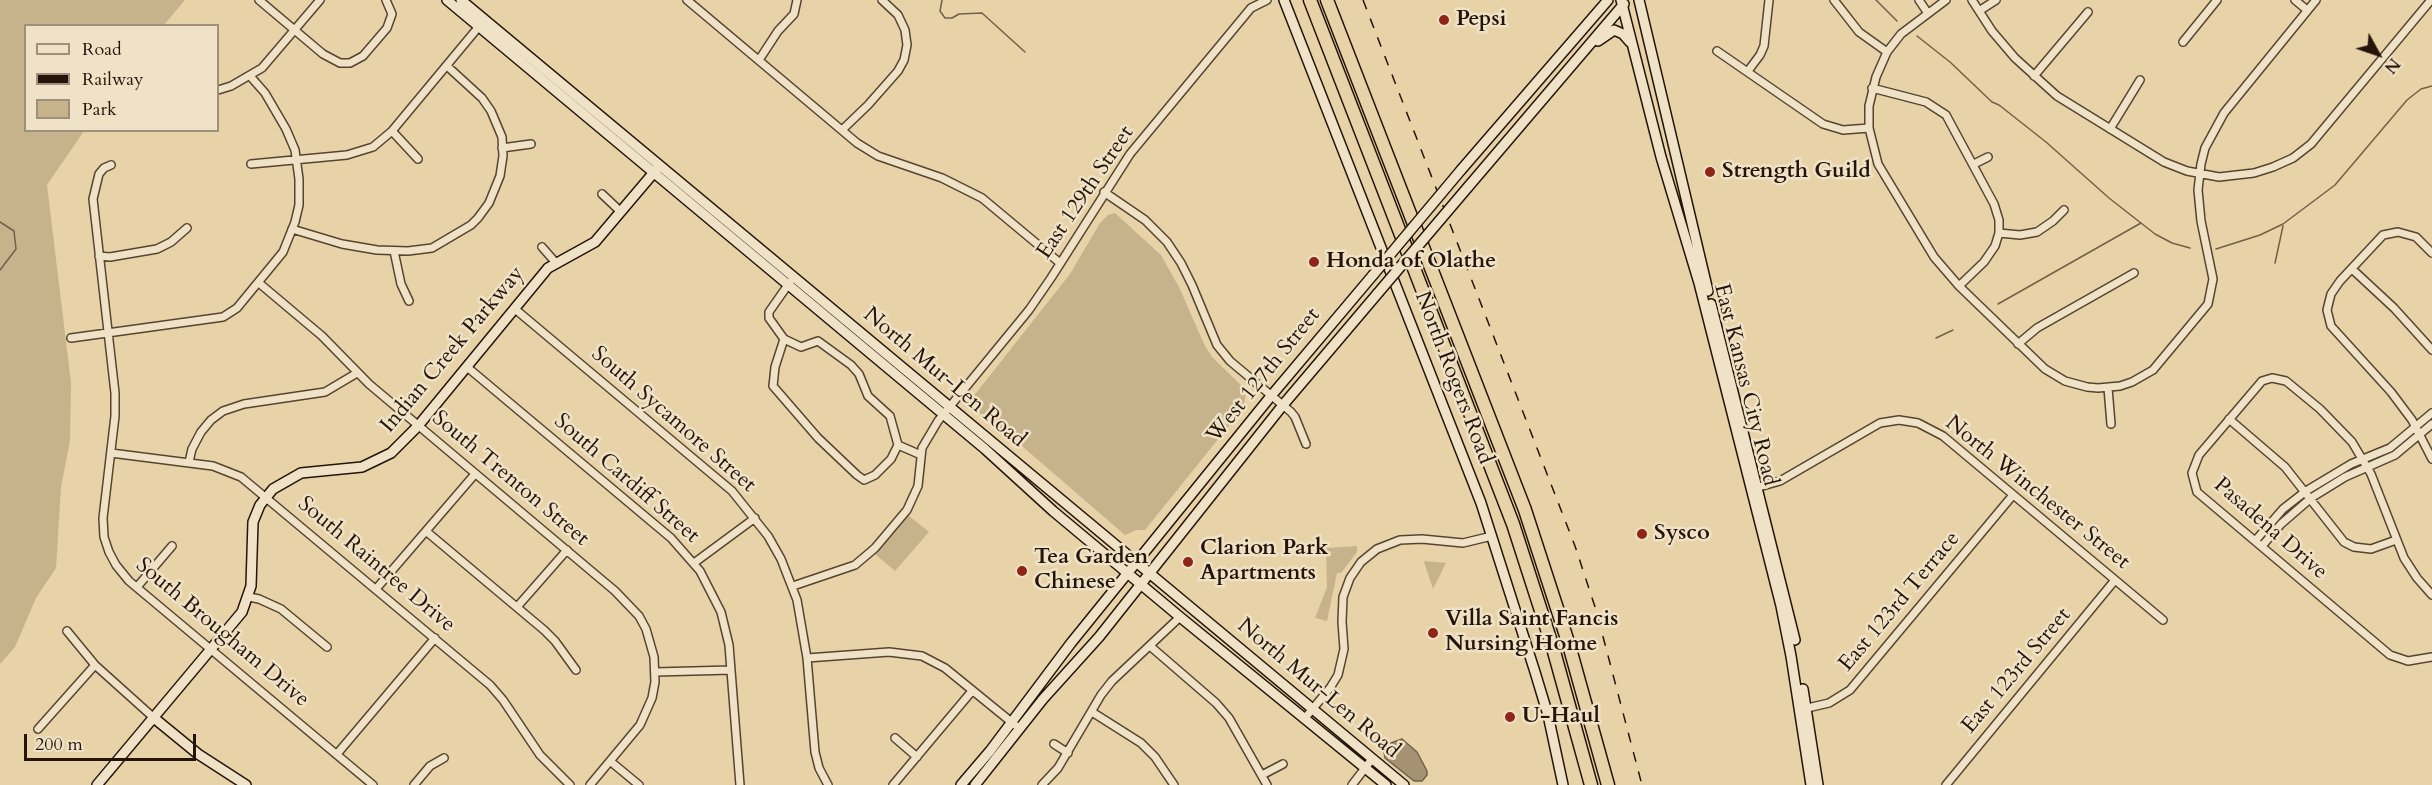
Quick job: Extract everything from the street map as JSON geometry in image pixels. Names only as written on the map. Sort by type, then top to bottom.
[{"type":"highway","points":[[1310,0],[1513,524],[1553,648],[1591,785]]},
{"type":"highway","points":[[1327,0],[1525,510],[1569,645],[1608,785]]},
{"type":"main road","name":"North Mur-Len Road","points":[[447,0],[482,24],[660,165],[791,281],[946,411],[1137,564],[1404,785]]},
{"type":"main road","name":"North Mur-Len Road","points":[[461,0],[482,24],[653,173],[791,281]]},
{"type":"main road","name":"North Rogers Road","points":[[1284,0],[1432,375],[1492,536],[1548,715],[1563,785]]},
{"type":"main road","name":"West 127th Street","points":[[961,785],[1071,643],[1271,396],[1608,0]]},
{"type":"main road","name":"East Kansas City Road","points":[[1639,0],[1754,489],[1818,785]]},
{"type":"main road","name":"West 127th Street","points":[[975,785],[1019,729],[1141,585],[1283,405],[1582,54],[1623,2]]},
{"type":"main road","name":"East Kansas City Road","points":[[1623,2],[1661,157],[1699,283],[1754,489]]},
{"type":"main road","points":[[1582,54],[1611,31],[1619,31],[1632,43]]},
{"type":"main road","name":"Indian Creek Parkway","points":[[98,785],[242,612],[249,597],[252,575],[253,522],[256,512],[266,497],[284,481],[301,473],[362,467],[391,453],[418,426],[548,268],[595,242],[660,165]]},
{"type":"main road","name":"North Mur-Len Road","points":[[946,411],[1128,574],[1386,785]]},
{"type":"main road","name":"East Kansas City Road","points":[[1803,709],[1811,785]]},
{"type":"main road","points":[[154,718],[198,754],[246,785]]},
{"type":"street","points":[[259,0],[331,60],[350,63],[363,56],[391,21],[391,8],[386,0]]},
{"type":"street","points":[[219,90],[250,76],[273,57],[320,0]]},
{"type":"street","points":[[687,0],[842,130],[878,156],[942,178],[982,198],[1060,263]]},
{"type":"street","points":[[759,60],[778,31],[794,14],[797,0]]},
{"type":"street","points":[[842,130],[868,105],[904,60],[907,45],[905,30],[898,15],[882,0]]},
{"type":"street","name":"East 129th Street","points":[[921,454],[926,440],[946,411],[1029,310],[1130,154],[1251,8],[1267,0]]},
{"type":"street","points":[[1748,71],[1764,46],[1769,0]]},
{"type":"street","points":[[1834,0],[1859,32],[1887,52]]},
{"type":"street","points":[[1919,0],[1928,12]]},
{"type":"street","points":[[1946,0],[1910,25],[1887,52],[1872,88],[1869,128],[1875,156],[1887,182],[1934,257],[1959,286],[2045,369],[2065,381],[2087,387],[2108,388],[2132,382],[2153,370],[2208,304],[2213,279],[2200,212],[2200,174],[2205,148],[2218,121],[2316,0]]},
{"type":"street","points":[[1972,0],[2002,43],[2057,96],[2164,162],[2200,174],[2219,177],[2254,174],[2293,158],[2311,144],[2432,0]]},
{"type":"street","points":[[1979,10],[1995,0]]},
{"type":"street","points":[[2184,42],[2217,0]]},
{"type":"street","points":[[2295,0],[2307,10]]},
{"type":"street","points":[[2034,76],[2088,12]]},
{"type":"street","points":[[250,164],[347,155],[368,150],[392,131],[482,24]]},
{"type":"street","points":[[1717,51],[1823,124],[1843,130],[1869,128]]},
{"type":"street","points":[[292,229],[342,244],[394,251],[432,248],[471,225],[489,202],[497,185],[502,167],[500,129],[487,105],[447,66]]},
{"type":"street","points":[[71,338],[222,317],[237,308],[282,252],[299,205],[297,160],[286,129],[265,93],[250,76]]},
{"type":"street","points":[[2110,129],[2140,80]]},
{"type":"street","points":[[1872,88],[1926,102],[1941,110],[1950,120],[1997,210],[1999,233],[1990,254],[1959,286]]},
{"type":"street","points":[[392,131],[418,159]]},
{"type":"street","points":[[502,148],[531,144]]},
{"type":"street","points":[[1974,164],[1988,157]]},
{"type":"street","name":"South Brougham Drive","points":[[111,165],[99,174],[93,192],[115,393],[103,518],[104,537],[116,566],[137,587],[373,785]]},
{"type":"street","points":[[1104,192],[1145,220],[1167,243],[1192,284],[1217,345],[1230,361],[1295,417],[1306,444]]},
{"type":"street","points":[[603,195],[621,212]]},
{"type":"street","points":[[1999,233],[2020,236],[2037,232],[2064,210]]},
{"type":"street","points":[[99,256],[157,249],[177,238],[187,228]]},
{"type":"street","points":[[2432,253],[2416,237],[2398,232],[2388,233],[2379,238],[2352,269],[2331,294],[2327,304],[2328,317],[2336,331],[2391,392],[2416,427],[2432,459]]},
{"type":"street","name":"Indian Creek Parkway","points":[[542,247],[556,262]]},
{"type":"street","points":[[394,251],[401,284],[409,301]]},
{"type":"street","points":[[2352,269],[2394,308],[2432,350]]},
{"type":"street","points":[[2018,344],[2037,328],[2134,273]]},
{"type":"street","points":[[784,339],[775,367],[773,386],[818,438],[857,475],[864,480],[875,475],[891,459],[898,445],[890,416],[868,396],[859,374],[851,365],[818,341],[801,347],[784,339],[770,318],[769,312],[791,281]]},
{"type":"street","name":"South Trenton Street","points":[[259,283],[322,336],[357,373],[418,426],[628,602],[639,616],[652,645],[655,672],[654,691],[645,716],[634,733],[590,785]]},
{"type":"street","name":"South Sycamore Street","points":[[515,309],[732,490],[768,536],[793,586],[801,618],[807,658],[814,752],[828,785]]},
{"type":"street","name":"South Cardiff Street","points":[[467,367],[671,538],[694,563],[710,586],[721,612],[729,645],[740,785]]},
{"type":"street","points":[[189,462],[192,449],[201,432],[223,411],[244,404],[325,392],[357,373]]},
{"type":"street","name":"Pasadena Drive","points":[[2432,595],[2410,568],[2396,540],[2366,463],[2344,433],[2320,409],[2286,381],[2272,378],[2262,381],[2199,455],[2194,467],[2193,479],[2201,496],[2390,655],[2408,661],[2421,661],[2432,657]]},
{"type":"street","points":[[2108,388],[2111,424]]},
{"type":"street","points":[[2262,546],[2281,524],[2311,498],[2390,448],[2432,413]]},
{"type":"street","points":[[2229,419],[2285,467],[2306,491],[2337,535],[2349,544],[2362,549],[2371,549],[2396,540]]},
{"type":"street","name":"North Winchester Street","points":[[1754,489],[1780,481],[1871,427],[1899,420],[1918,423],[1935,430],[2163,620]]},
{"type":"street","points":[[2255,541],[2274,518],[2306,491],[2340,470],[2395,455],[2432,424]]},
{"type":"street","points":[[793,586],[850,568],[866,559],[907,510],[914,497],[919,479],[921,454],[898,445]]},
{"type":"street","name":"South Raintree Drive","points":[[111,453],[227,469],[241,477],[490,685],[503,700],[540,755],[570,785]]},
{"type":"street","points":[[376,589],[475,474]]},
{"type":"street","name":"East 123rd Terrace","points":[[1803,709],[1829,703],[1850,690],[2013,495]]},
{"type":"street","points":[[694,563],[755,518]]},
{"type":"street","points":[[427,532],[518,607],[555,641],[576,669]]},
{"type":"street","points":[[1305,718],[1330,688],[1341,664],[1344,641],[1342,605],[1346,585],[1356,568],[1370,554],[1392,542],[1415,538],[1462,543],[1492,536]]},
{"type":"street","points":[[137,587],[172,546]]},
{"type":"street","points":[[518,607],[567,550]]},
{"type":"street","name":"East 123rd Street","points":[[1946,785],[2115,580]]},
{"type":"street","points":[[249,597],[281,609],[327,647]]},
{"type":"street","points":[[1042,785],[1058,768],[1112,681],[1180,617]]},
{"type":"street","points":[[67,631],[95,665],[154,718]]},
{"type":"street","points":[[337,754],[435,638]]},
{"type":"street","points":[[1150,646],[1223,711],[1239,733],[1267,785]]},
{"type":"street","points":[[807,658],[889,652],[914,654],[945,668],[1019,729]]},
{"type":"street","points":[[38,729],[95,665]]},
{"type":"street","points":[[655,672],[731,670]]},
{"type":"street","points":[[893,785],[972,691]]},
{"type":"street","points":[[1092,712],[1141,742],[1155,757],[1170,784]]},
{"type":"street","points":[[895,738],[917,757]]},
{"type":"street","points":[[1054,744],[1068,753]]},
{"type":"street","points":[[414,785],[430,766],[444,758]]},
{"type":"street","points":[[1352,785],[1372,759]]},
{"type":"street","points":[[610,761],[639,785]]},
{"type":"street","points":[[1262,775],[1283,764]]},
{"type":"green space","points":[[0,0],[185,0],[165,24],[24,24],[24,132],[83,132],[47,185],[71,383],[70,441],[61,487],[56,568],[36,598],[15,647],[0,664]]},
{"type":"green space","points":[[1115,213],[1161,255],[1212,357],[1246,390],[1244,407],[1145,530],[1136,530],[1125,535],[1023,447],[972,408],[969,402],[1070,274],[1100,223],[1108,215]]},
{"type":"green space","points":[[908,515],[929,532],[895,571],[875,554]]},
{"type":"green space","points":[[1357,546],[1357,552],[1341,573],[1337,573],[1327,621],[1315,618],[1327,587],[1326,548]]},
{"type":"green space","points":[[1424,562],[1446,563],[1433,589]]},
{"type":"shaded area","points":[[1402,739],[1417,752],[1427,771],[1422,781],[1414,781],[1385,758],[1384,752],[1388,744]]},
{"type":"waterway","points":[[942,0],[940,11],[945,18],[952,18],[959,14],[982,13],[1025,52]]},
{"type":"waterway","points":[[1876,0],[1897,21]]},
{"type":"waterway","points":[[1917,36],[1950,62],[1992,102],[2046,142],[2109,198],[2155,234],[2172,243],[2190,248]]},
{"type":"waterway","points":[[2216,249],[2260,235],[2283,224],[2335,185],[2407,100],[2421,89],[2432,86]]},
{"type":"waterway","points":[[0,222],[14,231],[16,249],[0,270]]},
{"type":"waterway","points":[[1998,304],[2141,223]]},
{"type":"waterway","points":[[2275,263],[2283,226]]},
{"type":"waterway","points":[[1936,338],[1953,330]]},
{"type":"railway","points":[[1363,0],[1575,546],[1596,610],[1642,785]]},
{"type":"place","name":"Pepsi","points":[[1444,20]]},
{"type":"place","name":"Strength Guild","points":[[1710,172]]},
{"type":"place","name":"Honda of Olathe","points":[[1314,262]]},
{"type":"place","name":"Sysco","points":[[1642,534]]},
{"type":"place","name":"Clarion Park Apartments","points":[[1188,562]]},
{"type":"place","name":"Tea Garden Chinese","points":[[1022,571]]},
{"type":"place","name":"Villa Saint Fancis Nursing Home","points":[[1433,633]]},
{"type":"place","name":"U-Haul","points":[[1510,717]]}]
